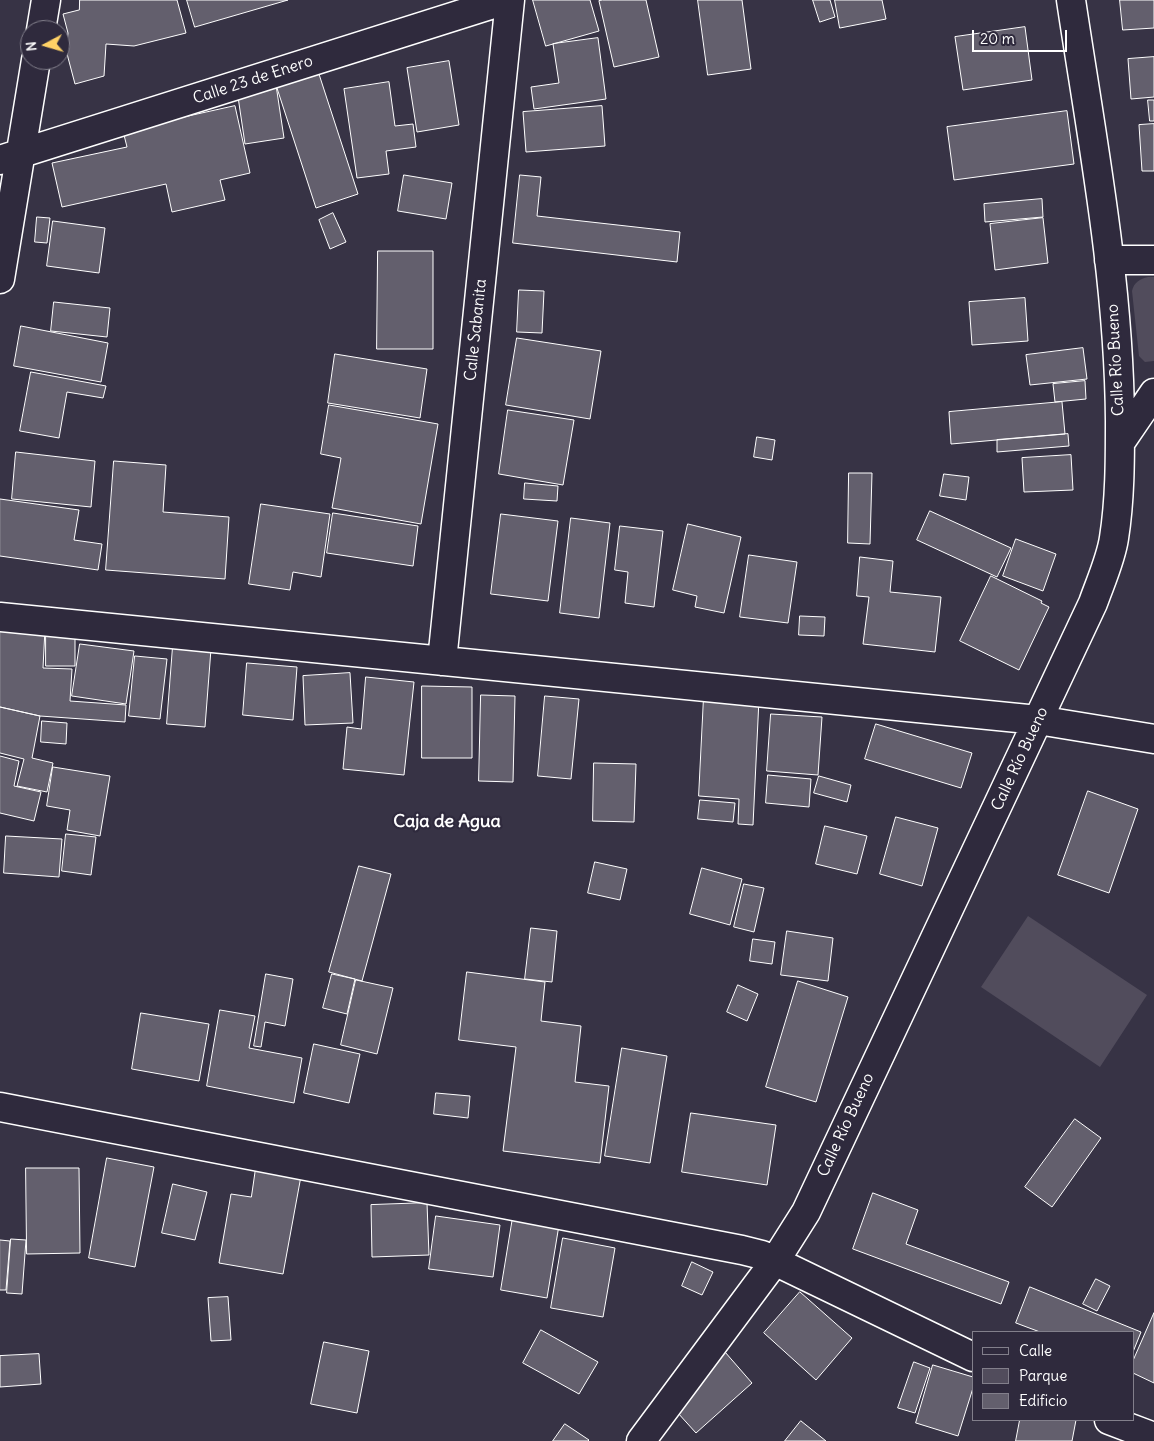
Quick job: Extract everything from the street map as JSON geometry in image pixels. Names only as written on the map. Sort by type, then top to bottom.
[{"type":"street","points":[[43,20],[46,0]]},
{"type":"street","name":"Calle 23 de Enero","points":[[10,157],[506,0]]},
{"type":"street","name":"Calle Sabanita","points":[[442,661],[510,0]]},
{"type":"street","name":"Calle Río Bueno","points":[[641,1441],[775,1261],[806,1212],[1094,603],[1114,540],[1118,506],[1120,443],[1119,378],[1100,180],[1071,0]]},
{"type":"street","points":[[0,279],[10,157],[33,70]]},
{"type":"street","points":[[1109,260],[1154,260]]},
{"type":"street","points":[[1120,443],[1154,393]]},
{"type":"street","points":[[0,618],[1038,720],[1154,740]]},
{"type":"street","points":[[0,1107],[762,1255],[972,1357]]},
{"type":"street","points":[[1112,1421],[1154,1437]]},
{"type":"green space","points":[[1154,277],[1154,361],[1145,362],[1139,356],[1132,291],[1138,281]]},
{"type":"green space","points":[[1028,916],[1147,995],[1100,1067],[981,987]]},
{"type":"building","points":[[80,0],[177,0],[186,33],[134,46],[106,44],[104,76],[75,84],[70,65],[70,20],[65,20],[63,14],[79,10]]},
{"type":"building","points":[[187,0],[288,0],[195,27]]},
{"type":"building","points":[[533,0],[590,0],[599,31],[546,46]]},
{"type":"building","points":[[646,0],[659,57],[614,67],[599,1]]},
{"type":"building","points":[[698,0],[742,0],[751,69],[708,75]]},
{"type":"building","points":[[813,0],[830,0],[835,17],[820,22]]},
{"type":"building","points":[[835,0],[882,0],[886,19],[840,28]]},
{"type":"building","points":[[1120,0],[1154,0],[1154,28],[1123,30]]},
{"type":"building","points":[[1025,27],[1032,80],[963,90],[955,37]]},
{"type":"building","points":[[598,38],[606,99],[534,109],[531,87],[559,83],[553,44]]},
{"type":"building","points":[[1154,57],[1154,97],[1131,99],[1128,59]]},
{"type":"building","points":[[449,61],[459,125],[417,132],[407,68]]},
{"type":"building","points":[[317,68],[358,194],[316,208],[275,82]]},
{"type":"building","points":[[389,82],[395,126],[413,124],[416,147],[386,151],[389,174],[357,178],[344,89]]},
{"type":"building","points":[[276,85],[284,138],[245,144],[237,90]]},
{"type":"building","points":[[1148,100],[1154,100],[1154,121],[1150,121]]},
{"type":"building","points":[[235,106],[250,173],[220,180],[225,200],[172,212],[166,184],[62,207],[52,163],[127,147],[123,131]]},
{"type":"building","points":[[602,106],[605,146],[526,152],[523,112]]},
{"type":"building","points":[[1067,111],[1074,164],[954,180],[947,127]]},
{"type":"building","points":[[1154,124],[1154,171],[1142,171],[1139,125]]},
{"type":"building","points":[[404,175],[452,183],[446,219],[398,211]]},
{"type":"building","points":[[520,175],[541,177],[537,216],[680,232],[677,262],[513,243]]},
{"type":"building","points":[[1042,199],[1043,217],[985,222],[984,204]]},
{"type":"building","points":[[333,213],[346,242],[330,249],[319,220]]},
{"type":"building","points":[[37,217],[50,218],[47,243],[35,242]]},
{"type":"building","points":[[1043,218],[1048,263],[995,270],[990,224]]},
{"type":"building","points":[[53,221],[105,228],[99,273],[47,266]]},
{"type":"building","points":[[378,251],[433,251],[433,349],[377,349]]},
{"type":"building","points":[[519,290],[544,291],[542,333],[517,332]]},
{"type":"building","points":[[1025,298],[1028,341],[972,345],[969,302]]},
{"type":"building","points":[[54,302],[110,308],[107,337],[51,331]]},
{"type":"building","points":[[21,326],[108,343],[101,382],[14,366]]},
{"type":"building","points":[[517,338],[601,351],[590,419],[506,405]]},
{"type":"building","points":[[1083,348],[1087,379],[1030,385],[1026,355]]},
{"type":"building","points":[[335,354],[427,369],[420,418],[328,403]]},
{"type":"building","points":[[31,372],[106,386],[103,398],[67,392],[59,438],[20,431]]},
{"type":"building","points":[[1085,381],[1086,399],[1055,402],[1053,384]]},
{"type":"building","points":[[1062,402],[1065,434],[951,444],[949,412]]},
{"type":"building","points":[[329,405],[438,424],[421,524],[332,508],[341,458],[321,454]]},
{"type":"building","points":[[508,410],[574,420],[563,485],[499,474]]},
{"type":"building","points":[[1068,434],[1069,446],[997,452],[997,440]]},
{"type":"building","points":[[757,437],[775,440],[772,460],[754,457]]},
{"type":"building","points":[[16,452],[95,461],[91,507],[12,499]]},
{"type":"building","points":[[1071,455],[1073,490],[1024,492],[1022,458]]},
{"type":"building","points":[[114,461],[166,465],[163,512],[229,517],[225,579],[106,570]]},
{"type":"building","points":[[849,473],[872,473],[870,544],[848,543]]},
{"type":"building","points":[[944,474],[969,477],[966,500],[940,496]]},
{"type":"building","points":[[525,483],[558,486],[557,501],[524,499]]},
{"type":"building","points":[[0,499],[79,510],[74,540],[102,544],[98,570],[0,556]]},
{"type":"building","points":[[261,504],[330,514],[321,577],[293,572],[290,590],[249,584]]},
{"type":"building","points":[[930,511],[1011,548],[997,577],[917,540]]},
{"type":"building","points":[[333,513],[418,526],[413,566],[327,553]]},
{"type":"building","points":[[501,514],[558,521],[548,601],[491,594]]},
{"type":"building","points":[[571,518],[610,523],[599,618],[560,613]]},
{"type":"building","points":[[688,524],[741,537],[724,613],[695,607],[697,596],[673,590]]},
{"type":"building","points":[[620,526],[663,531],[654,607],[625,603],[628,572],[615,570]]},
{"type":"building","points":[[1016,539],[1056,554],[1043,591],[1003,576]]},
{"type":"building","points":[[749,555],[797,562],[788,623],[740,617]]},
{"type":"building","points":[[860,557],[893,561],[890,592],[941,597],[935,652],[863,644],[869,597],[857,596]]},
{"type":"building","points":[[991,576],[1042,601],[1041,603],[1049,607],[1019,670],[960,641]]},
{"type":"building","points":[[800,616],[825,617],[824,636],[799,635]]},
{"type":"building","points":[[0,622],[45,629],[43,668],[72,669],[70,701],[126,705],[125,722],[40,716],[0,707]]},
{"type":"building","points":[[46,634],[75,634],[75,666],[46,666]]},
{"type":"building","points":[[80,644],[134,651],[126,704],[72,696]]},
{"type":"building","points":[[173,646],[211,649],[205,727],[167,724]]},
{"type":"building","points":[[135,656],[167,659],[160,719],[129,716]]},
{"type":"building","points":[[247,663],[297,667],[293,720],[243,715]]},
{"type":"building","points":[[350,673],[353,723],[305,725],[303,676]]},
{"type":"building","points":[[366,677],[414,682],[404,775],[343,769],[347,727],[361,729]]},
{"type":"building","points":[[422,686],[472,687],[472,758],[422,758]]},
{"type":"building","points":[[481,695],[515,696],[513,782],[479,781]]},
{"type":"building","points":[[545,696],[579,699],[571,779],[538,776]]},
{"type":"building","points":[[704,696],[759,699],[753,825],[738,824],[739,799],[699,796]]},
{"type":"building","points":[[0,707],[40,716],[32,758],[53,763],[47,792],[17,786],[24,759],[0,753]]},
{"type":"building","points":[[771,714],[822,717],[818,775],[767,771]]},
{"type":"building","points":[[42,721],[67,723],[66,744],[41,742]]},
{"type":"building","points":[[876,724],[972,753],[961,788],[865,759]]},
{"type":"building","points":[[0,756],[19,761],[14,786],[41,792],[34,821],[0,813]]},
{"type":"building","points":[[594,763],[636,764],[634,822],[593,821]]},
{"type":"building","points":[[53,767],[110,776],[100,836],[67,830],[70,810],[47,806]]},
{"type":"building","points":[[768,775],[811,779],[809,807],[766,803]]},
{"type":"building","points":[[819,776],[851,785],[847,802],[814,793]]},
{"type":"building","points":[[1088,791],[1138,809],[1109,893],[1058,875]]},
{"type":"building","points":[[700,800],[735,803],[733,822],[698,819]]},
{"type":"building","points":[[896,817],[938,828],[922,886],[880,874]]},
{"type":"building","points":[[825,826],[867,836],[857,874],[816,864]]},
{"type":"building","points":[[66,834],[96,837],[91,875],[62,871]]},
{"type":"building","points":[[6,836],[62,839],[59,877],[4,873]]},
{"type":"building","points":[[595,862],[627,869],[620,900],[588,893]]},
{"type":"building","points":[[359,866],[391,874],[362,981],[329,972]]},
{"type":"building","points":[[702,868],[742,879],[730,925],[690,914]]},
{"type":"building","points":[[744,884],[764,888],[754,932],[734,927]]},
{"type":"building","points":[[531,928],[557,931],[552,982],[525,979]]},
{"type":"building","points":[[787,931],[833,938],[828,981],[781,975]]},
{"type":"building","points":[[753,939],[775,942],[772,964],[750,961]]},
{"type":"building","points":[[467,972],[545,982],[541,1021],[581,1026],[575,1082],[609,1086],[600,1163],[503,1151],[516,1047],[459,1040]]},
{"type":"building","points":[[266,974],[293,979],[285,1026],[265,1022],[261,1047],[254,1046]]},
{"type":"building","points":[[332,974],[355,979],[347,1014],[323,1008]]},
{"type":"building","points":[[356,980],[393,988],[377,1054],[341,1045]]},
{"type":"building","points":[[798,981],[848,997],[816,1102],[766,1087]]},
{"type":"building","points":[[738,985],[758,994],[747,1021],[727,1012]]},
{"type":"building","points":[[220,1010],[255,1016],[249,1048],[302,1058],[294,1103],[207,1086]]},
{"type":"building","points":[[141,1013],[209,1024],[199,1081],[132,1069]]},
{"type":"building","points":[[314,1044],[360,1054],[349,1103],[304,1093]]},
{"type":"building","points":[[622,1048],[667,1056],[650,1163],[605,1156]]},
{"type":"building","points":[[436,1093],[470,1096],[468,1118],[434,1114]]},
{"type":"building","points":[[691,1113],[776,1125],[767,1185],[682,1172]]},
{"type":"building","points":[[1075,1119],[1101,1138],[1052,1207],[1025,1187]]},
{"type":"building","points":[[107,1158],[154,1167],[135,1267],[89,1258]]},
{"type":"building","points":[[26,1168],[79,1168],[80,1253],[27,1254]]},
{"type":"building","points":[[256,1168],[301,1176],[283,1274],[219,1263],[231,1194],[251,1197]]},
{"type":"building","points":[[173,1184],[207,1192],[195,1240],[162,1233]]},
{"type":"building","points":[[873,1193],[918,1210],[906,1244],[1009,1282],[1001,1304],[853,1249]]},
{"type":"building","points":[[427,1203],[429,1255],[372,1257],[371,1205]]},
{"type":"building","points":[[436,1216],[500,1225],[493,1277],[429,1269]]},
{"type":"building","points":[[513,1217],[559,1225],[547,1298],[501,1290]]},
{"type":"building","points":[[563,1238],[615,1248],[603,1317],[551,1308]]},
{"type":"building","points":[[11,1239],[26,1240],[22,1294],[7,1293]]},
{"type":"building","points":[[0,1240],[10,1241],[6,1290],[0,1290]]},
{"type":"building","points":[[692,1262],[713,1272],[702,1295],[682,1286]]},
{"type":"building","points":[[1096,1279],[1110,1286],[1097,1311],[1083,1304]]},
{"type":"building","points":[[1030,1287],[1141,1332],[1134,1350],[1134,1331],[1037,1331],[1016,1323]]},
{"type":"building","points":[[800,1292],[852,1338],[816,1380],[764,1333]]},
{"type":"building","points":[[228,1297],[231,1340],[211,1341],[208,1298]]},
{"type":"building","points":[[1154,1313],[1154,1383],[1134,1373],[1134,1359]]},
{"type":"building","points":[[541,1330],[598,1362],[579,1394],[523,1363]]},
{"type":"building","points":[[324,1342],[369,1351],[357,1413],[311,1404]]},
{"type":"building","points":[[725,1352],[752,1383],[696,1433],[668,1402]]},
{"type":"building","points":[[39,1354],[41,1384],[0,1387],[0,1356]]},
{"type":"building","points":[[914,1362],[930,1368],[915,1413],[898,1408]]},
{"type":"building","points":[[933,1365],[972,1377],[972,1391],[958,1436],[916,1423]]},
{"type":"building","points":[[801,1421],[826,1441],[785,1441]]},
{"type":"building","points":[[1020,1421],[1076,1421],[1072,1441],[1016,1441]]},
{"type":"building","points":[[565,1424],[589,1440],[553,1441]]},
{"type":"district","name":"Caja de Agua","points":[[447,822]]}]
